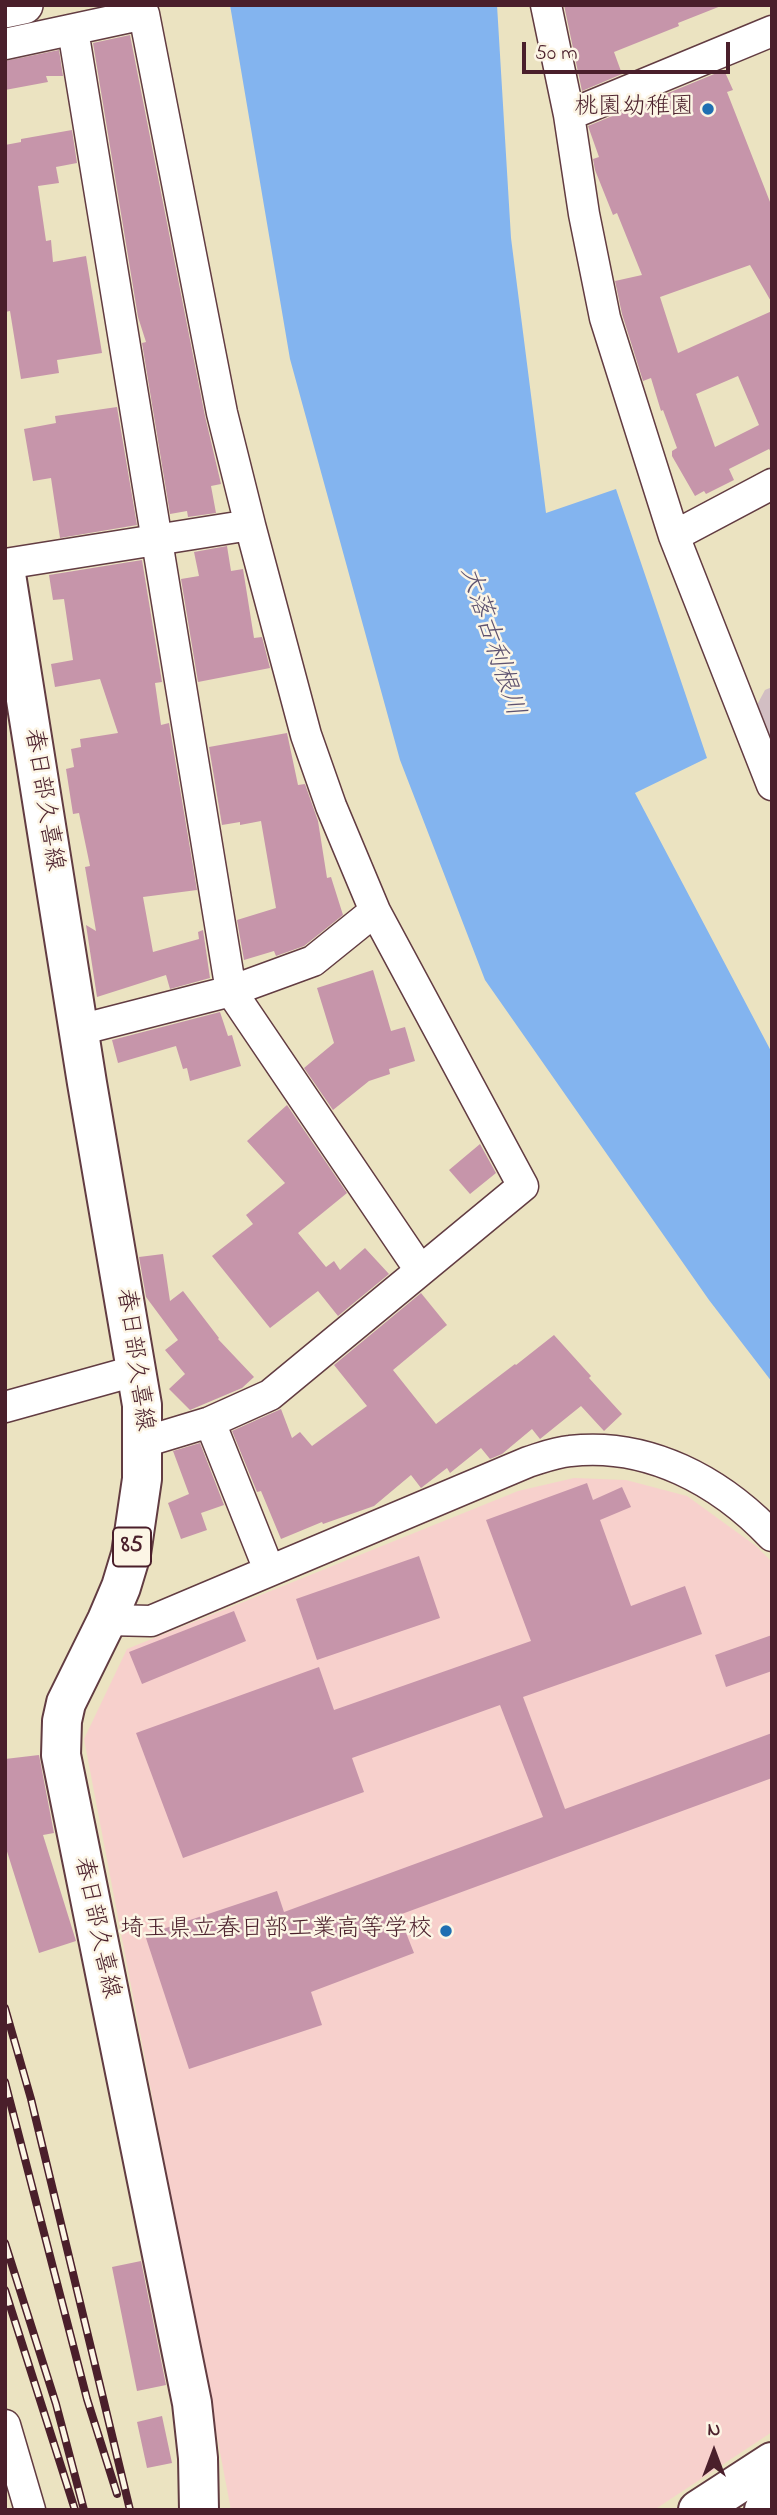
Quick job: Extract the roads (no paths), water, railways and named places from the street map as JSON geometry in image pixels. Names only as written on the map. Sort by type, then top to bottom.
[{"type":"main road","name":"春日部久喜線","points":[[5,566],[79,1030],[138,1370],[144,1442],[142,1479],[131,1554],[107,1620],[66,1703],[61,1728],[61,1755],[192,2403],[198,2458],[199,2510]]},
{"type":"main road","points":[[698,2510],[772,2462]]},
{"type":"main road","points":[[764,2510],[772,2504]]},
{"type":"street","points":[[5,9],[24,5]]},
{"type":"street","points":[[546,5],[569,115],[583,214],[604,318],[674,536],[772,785]]},
{"type":"street","points":[[5,44],[144,14],[222,413],[306,735],[331,806],[375,911],[523,1186],[270,1395],[209,1422],[144,1442]]},
{"type":"street","points":[[73,30],[231,991],[420,1270]]},
{"type":"street","points":[[569,115],[772,31]]},
{"type":"street","points":[[674,536],[772,484]]},
{"type":"street","points":[[5,566],[250,525]]},
{"type":"street","points":[[79,1030],[231,991],[313,961],[375,911]]},
{"type":"street","points":[[5,1407],[138,1370]]},
{"type":"street","points":[[209,1422],[270,1570]]},
{"type":"street","points":[[107,1620],[151,1622],[528,1462],[569,1451],[614,1451],[654,1458],[723,1492],[772,1536]]},
{"type":"street","points":[[5,2425],[30,2510]]},
{"type":"water","name":"大落古利根川","points":[[230,5],[497,5],[511,238],[546,513],[616,489],[707,758],[635,793],[772,1053],[772,1382],[709,1300],[485,980],[400,760],[290,359]]},
{"type":"railway","points":[[5,2008],[31,2099],[130,2510]]},
{"type":"railway","points":[[5,2082],[87,2399],[117,2494]]},
{"type":"railway","points":[[5,2243],[56,2404],[84,2510]]},
{"type":"railway","points":[[5,2290],[75,2510]]},
{"type":"place","name":"桃園幼稚園","points":[[708,109]]},
{"type":"place","name":"埼玉県立春日部工業高等学校","points":[[446,1931]]}]
